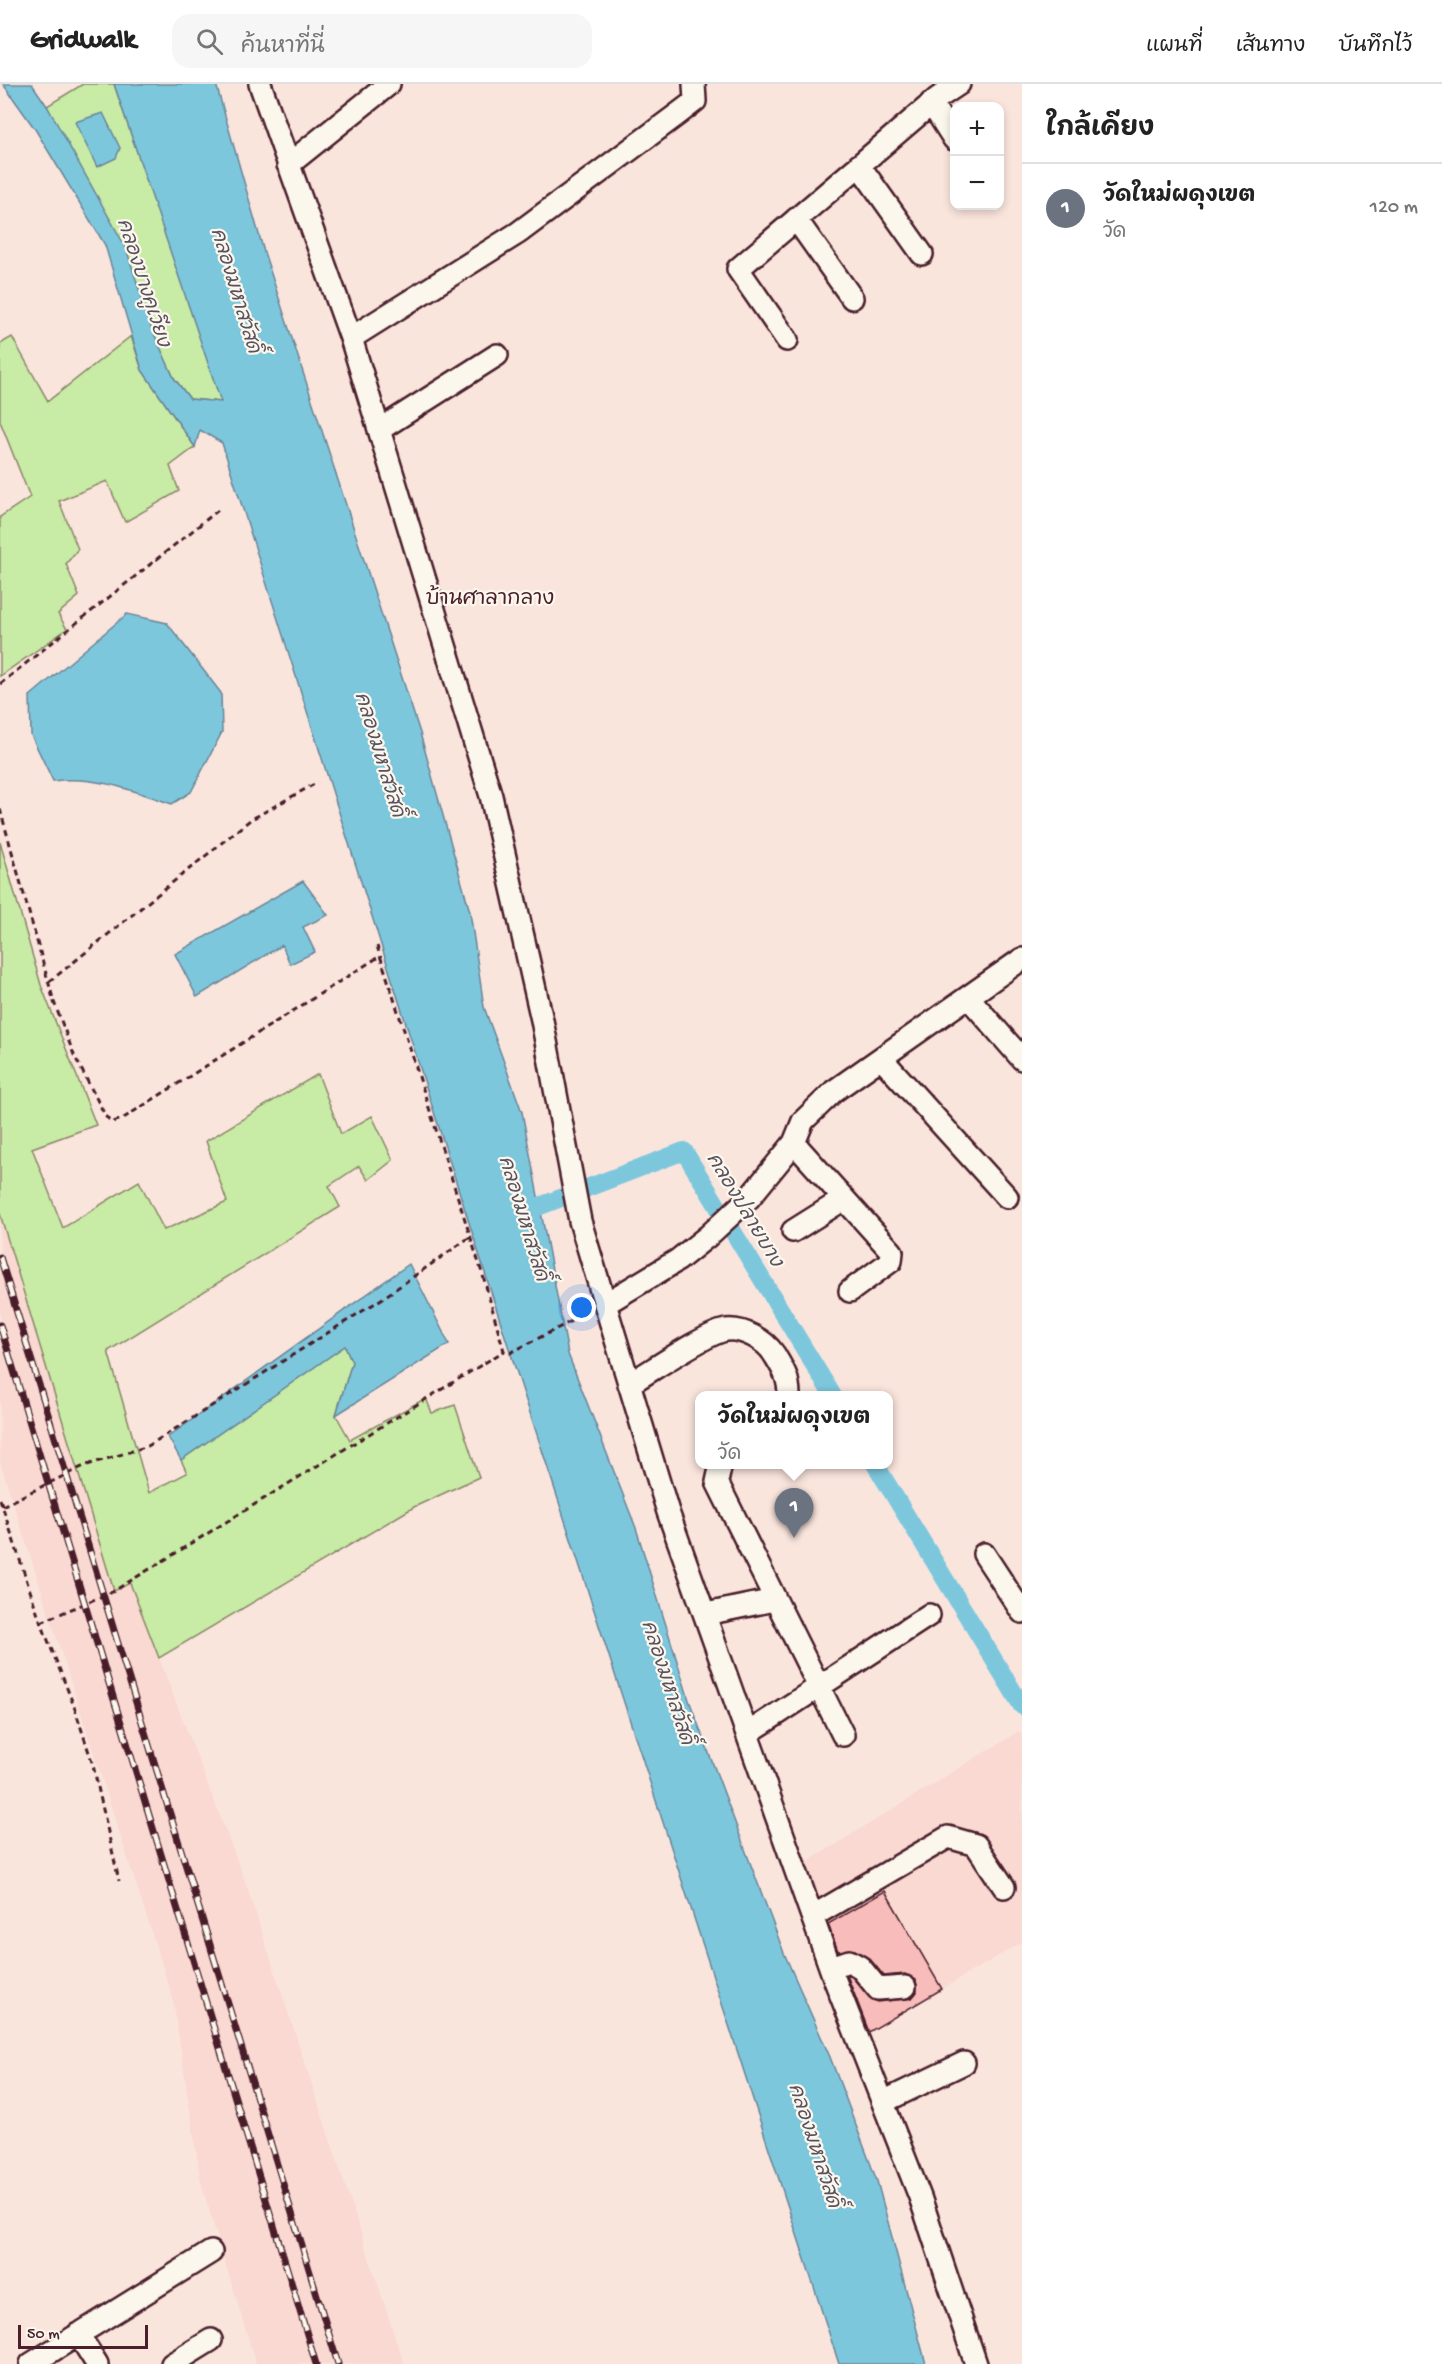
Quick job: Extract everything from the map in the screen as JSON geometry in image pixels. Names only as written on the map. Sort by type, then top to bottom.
[{"type":"street","points":[[260,84],[351,338],[492,796],[542,1020],[580,1221],[672,1522],[831,1967],[920,2197],[975,2364]]},
{"type":"street","points":[[288,165],[389,84]]},
{"type":"street","points":[[351,338],[518,233],[695,101],[694,84]]},
{"type":"street","points":[[787,340],[738,269],[931,103],[959,84]]},
{"type":"street","points":[[931,103],[950,133]]},
{"type":"street","points":[[859,165],[922,254]]},
{"type":"street","points":[[796,219],[852,298]]},
{"type":"street","points":[[379,430],[497,355]]},
{"type":"street","points":[[605,1304],[678,1260],[750,1198],[794,1143],[803,1121],[834,1091],[1022,959]]},
{"type":"street","points":[[968,997],[1022,1059]]},
{"type":"street","points":[[881,1058],[1007,1197]]},
{"type":"street","points":[[794,1143],[893,1256],[891,1261],[850,1291]]},
{"type":"street","points":[[793,1231],[844,1199]]},
{"type":"street","points":[[629,1384],[716,1334],[738,1330],[770,1348],[789,1379],[789,1391]]},
{"type":"street","points":[[720,1469],[717,1482],[843,1735]]},
{"type":"street","points":[[984,1554],[1022,1610]]},
{"type":"street","points":[[706,1614],[774,1600]]},
{"type":"street","points":[[748,1733],[929,1616]]},
{"type":"street","points":[[813,1916],[948,1838],[976,1845],[1004,1887]]},
{"type":"street","points":[[831,1967],[849,1961],[860,1967],[878,1989],[905,1987]]},
{"type":"street","points":[[883,2102],[964,2062]]},
{"type":"street","points":[[31,2364],[211,2252]]},
{"type":"street","points":[[78,2334],[97,2364]]},
{"type":"street","points":[[172,2364],[211,2340]]},
{"type":"path","points":[[0,684],[221,508]]},
{"type":"path","points":[[49,982],[250,820],[318,782]]},
{"type":"path","points":[[0,809],[49,982],[74,1056],[106,1117],[113,1122],[122,1119],[380,956]]},
{"type":"path","points":[[376,946],[470,1237],[504,1351]]},
{"type":"path","points":[[2,1506],[84,1466],[148,1446],[380,1300],[470,1237]]},
{"type":"path","points":[[504,1351],[510,1353],[580,1317]]},
{"type":"path","points":[[41,1622],[114,1591],[504,1351]]},
{"type":"path","points":[[0,1499],[41,1622],[74,1706],[93,1765],[119,1881]]},
{"type":"shaded area","points":[[0,1214],[114,1591],[130,1583],[245,1881],[404,2364],[256,2364],[201,2183],[173,1999],[0,1462]]},
{"type":"shaded area","points":[[1019,1731],[1022,1736],[1022,1942],[942,1989],[885,1892],[818,1930],[796,1869]]},
{"type":"green space","points":[[83,84],[114,84],[222,402],[190,399],[174,378],[47,106]]},
{"type":"green space","points":[[131,336],[142,370],[195,447],[170,466],[179,491],[125,522],[107,481],[59,501],[78,549],[66,564],[79,596],[58,614],[67,629],[0,676],[0,517],[30,497],[0,421],[0,344],[12,337],[48,401]]},
{"type":"green space","points":[[0,842],[41,985],[96,1125],[32,1148],[63,1228],[139,1181],[164,1230],[227,1202],[206,1141],[318,1074],[341,1134],[372,1116],[393,1160],[368,1180],[359,1166],[329,1186],[340,1207],[108,1351],[149,1493],[187,1473],[181,1460],[345,1345],[352,1362],[336,1415],[350,1440],[426,1398],[432,1413],[455,1405],[479,1477],[414,1507],[159,1658],[130,1583],[114,1591],[0,1214]]},
{"type":"water","name":"คลองมหาสวัสดิ์","points":[[3,84],[32,84],[47,106],[126,248],[151,327],[174,378],[190,399],[221,402],[114,84],[216,84],[264,252],[420,733],[470,912],[484,1007],[522,1112],[568,1354],[636,1528],[689,1700],[784,1953],[830,2057],[877,2181],[926,2364],[839,2364],[505,1336],[222,443],[200,430],[195,447],[142,370],[105,245],[35,129]]},
{"type":"water","points":[[103,113],[120,148],[116,158],[97,167],[75,122]]},
{"type":"water","points":[[127,614],[167,623],[221,693],[222,732],[191,792],[172,804],[99,782],[53,781],[31,735],[30,696]]},
{"type":"water","points":[[303,881],[328,915],[303,927],[315,952],[290,964],[282,945],[197,997],[175,954]]},
{"type":"water","points":[[409,1264],[449,1344],[336,1415],[352,1362],[345,1346],[181,1460],[168,1437]]},
{"type":"building","points":[[885,1891],[942,1989],[869,2032],[847,1975],[852,1977],[869,1997],[878,2002],[912,1998],[917,1992],[916,1980],[905,1974],[884,1976],[870,1959],[855,1950],[838,1951],[828,1924]]},
{"type":"waterway","name":"คลองปลายบาง","points":[[519,1214],[684,1151],[830,1391]]},
{"type":"waterway","name":"คลองปลายบาง","points":[[878,1469],[1022,1706]]},
{"type":"railway","points":[[0,1257],[338,2364]]},
{"type":"railway","points":[[0,1325],[316,2364]]},
{"type":"place","name":"วัดใหม่ผดุงเขต","points":[[794,1538]]},
{"type":"district","name":"บ้านศาลากลาง","points":[[490,597]]},
{"type":"water label","name":"คลองบางคูเวียง","points":[[145,282]]}]
